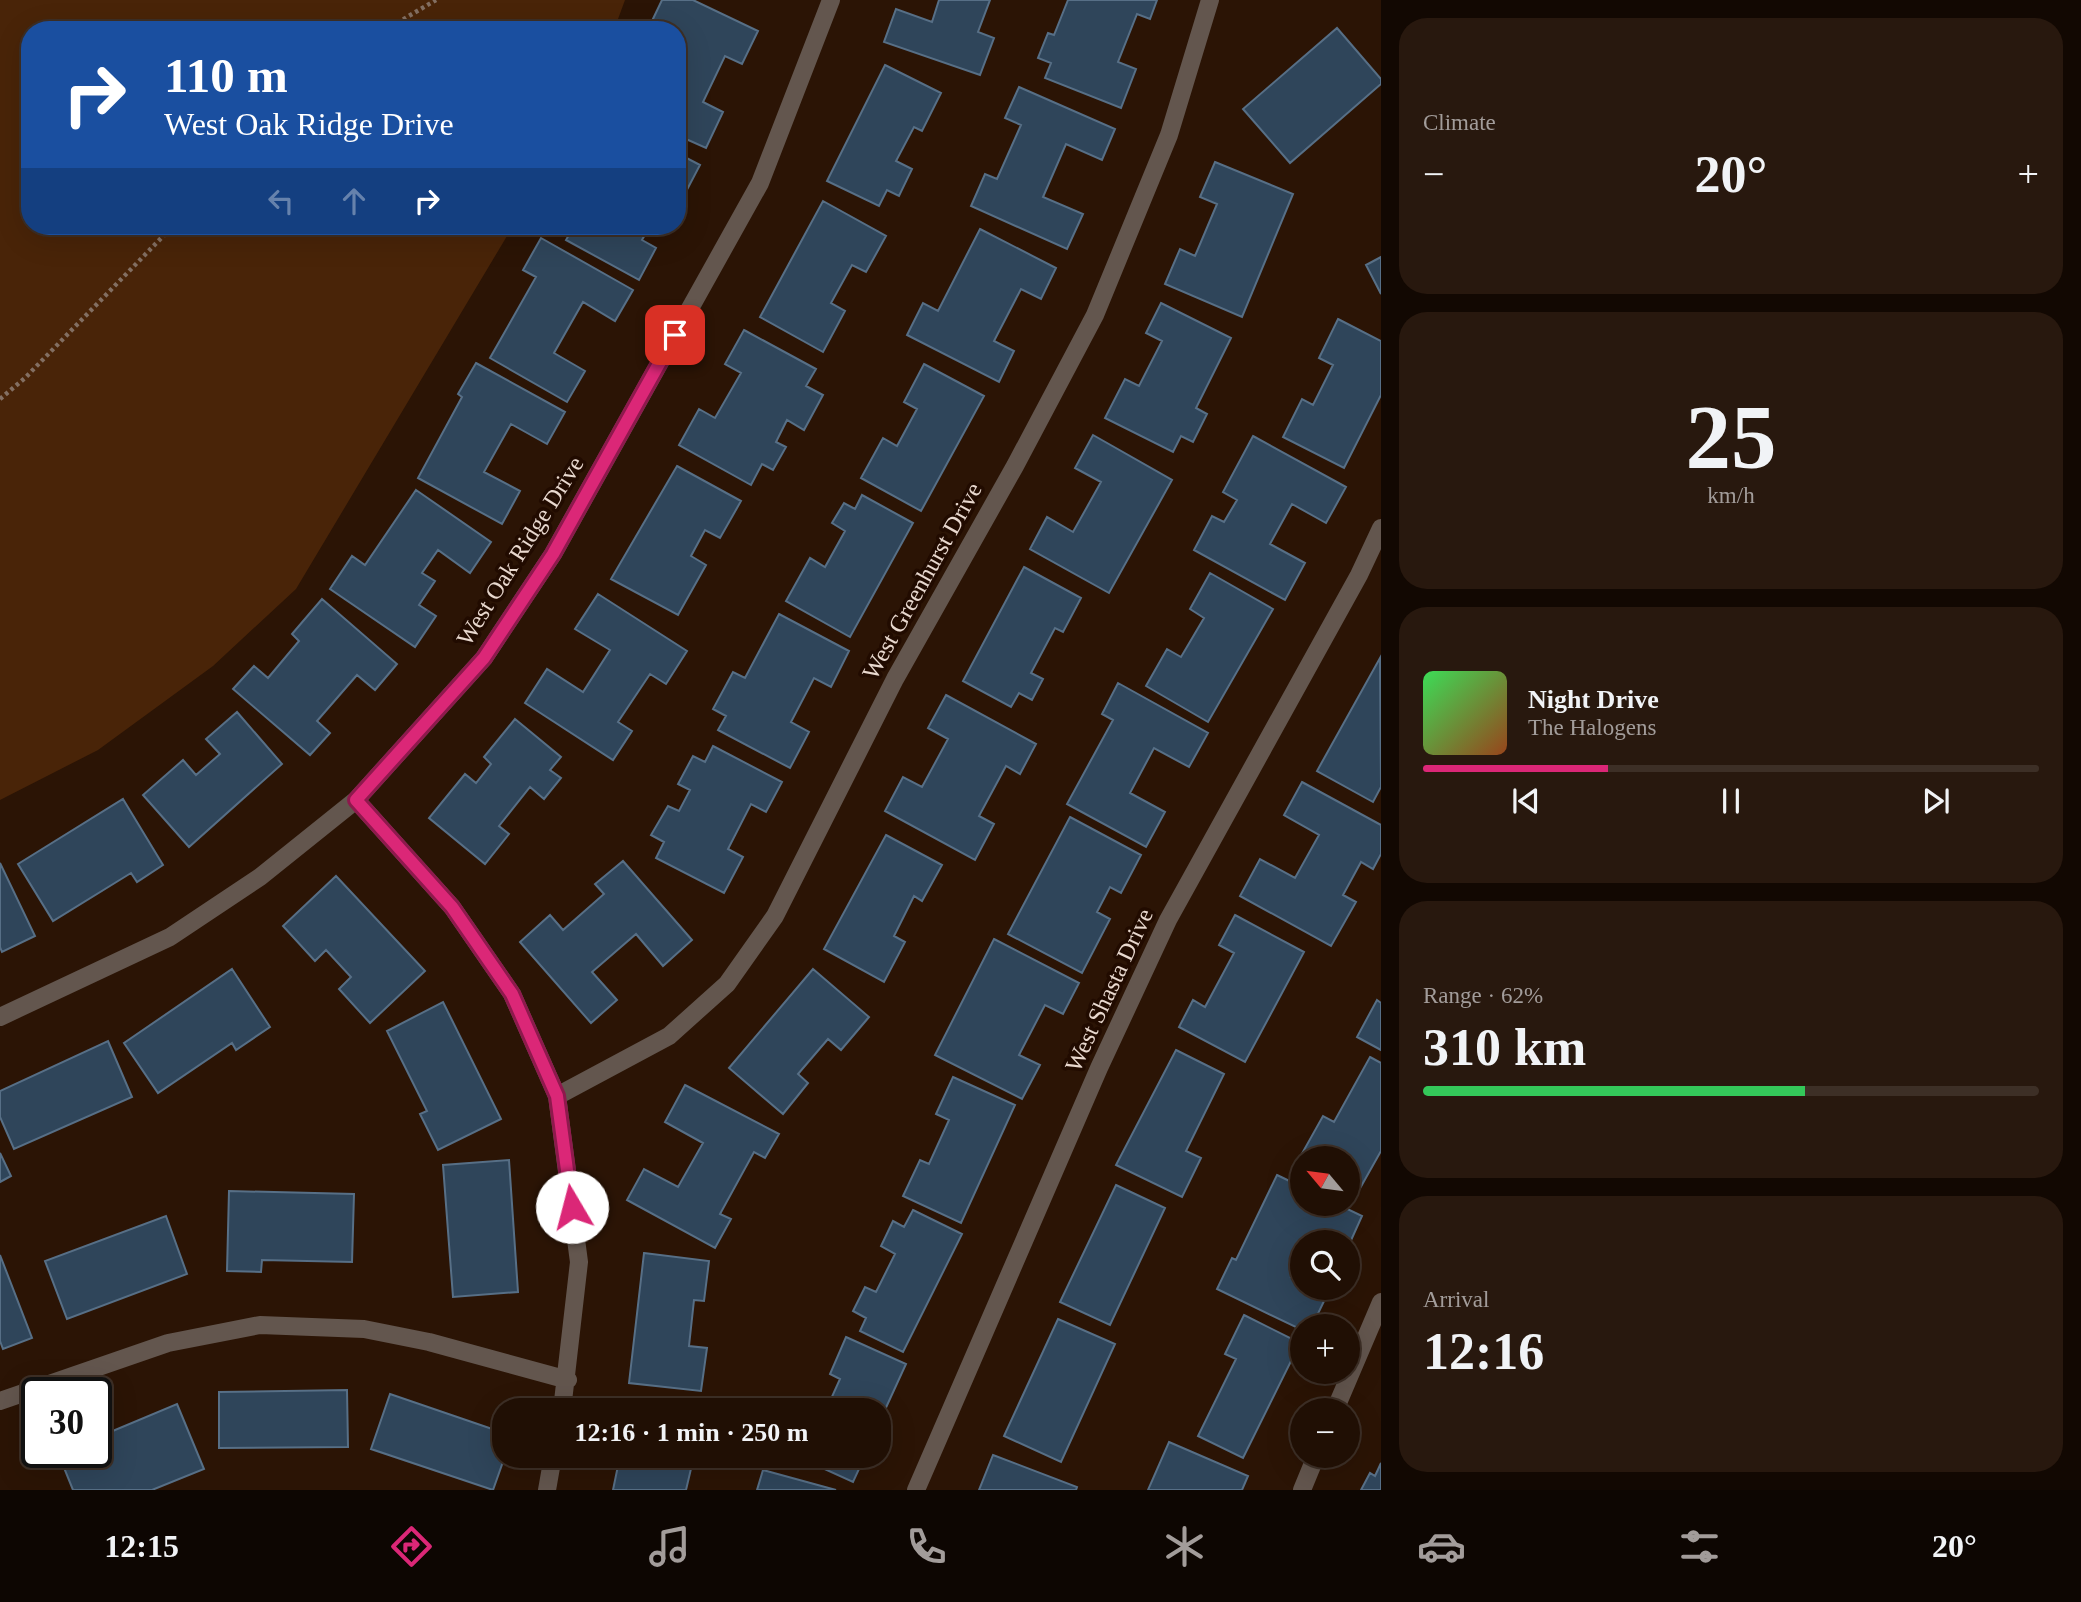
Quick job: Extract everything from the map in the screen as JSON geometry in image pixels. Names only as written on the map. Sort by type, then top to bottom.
[{"type":"street","name":"West Oak Ridge Drive","points":[[0,1017],[170,937],[260,877],[356,800],[484,658],[553,554],[760,183],[831,0]]},
{"type":"street","name":"West Greenhurst Drive","points":[[557,1096],[669,1036],[727,984],[775,916],[895,679],[1015,466],[1095,315],[1169,135],[1210,0]]},
{"type":"street","name":"West Shasta Drive","points":[[916,1490],[1099,1069],[1168,920],[1359,575],[1381,528]]},
{"type":"street","points":[[356,800],[452,907],[505,983],[557,1096],[579,1262],[564,1398]]},
{"type":"street","points":[[1340,1398],[1381,1302]]},
{"type":"street","points":[[0,1401],[168,1343],[260,1325],[364,1329],[429,1342],[568,1380]]},
{"type":"street","points":[[547,1490],[551,1468]]},
{"type":"street","points":[[1302,1490],[1311,1468]]},
{"type":"path","points":[[400,21],[436,0]]},
{"type":"path","points":[[0,398],[25,378],[164,235]]},
{"type":"shaded area","points":[[0,0],[625,0],[617,21],[21,21],[21,235],[508,235],[296,589],[213,666],[98,750],[0,800]]},
{"type":"building","points":[[662,0],[693,0],[758,31],[742,64],[725,56],[703,102],[723,112],[706,148],[686,139],[686,21],[652,21]]},
{"type":"building","points":[[939,0],[990,0],[978,32],[994,38],[980,75],[884,42],[896,9],[932,22]]},
{"type":"building","points":[[1068,0],[1157,0],[1150,19],[1137,14],[1118,62],[1136,69],[1121,108],[1045,78],[1051,63],[1038,58],[1048,33],[1054,35]]},
{"type":"building","points":[[1337,28],[1381,79],[1381,84],[1290,163],[1243,109]]},
{"type":"building","points":[[885,65],[941,93],[922,131],[914,127],[896,161],[912,169],[899,196],[887,190],[879,206],[827,181]]},
{"type":"building","points":[[1019,87],[1115,129],[1102,160],[1066,144],[1043,197],[1083,214],[1067,249],[971,206],[985,174],[997,179],[1021,125],[1005,118]]},
{"type":"building","points":[[686,158],[700,165],[686,192]]},
{"type":"building","points":[[1215,162],[1293,194],[1242,317],[1165,284],[1180,249],[1195,256],[1217,204],[1200,197]]},
{"type":"building","points":[[823,201],[886,236],[866,272],[852,265],[831,303],[845,311],[823,352],[760,317]]},
{"type":"building","points":[[980,229],[1056,268],[1041,299],[1021,289],[994,341],[1014,351],[999,382],[907,335],[923,303],[938,311]]},
{"type":"building","points":[[569,235],[645,235],[642,240],[656,248],[639,280],[566,240]]},
{"type":"building","points":[[541,238],[633,290],[615,321],[583,302],[554,353],[585,371],[567,402],[490,358],[536,277],[523,270]]},
{"type":"building","points":[[1381,257],[1381,294],[1366,265]]},
{"type":"building","points":[[1161,303],[1231,338],[1196,408],[1207,414],[1193,442],[1181,436],[1173,452],[1105,418],[1125,379],[1139,386],[1162,341],[1146,333]]},
{"type":"building","points":[[1338,319],[1381,341],[1381,395],[1344,468],[1283,437],[1302,399],[1313,405],[1333,365],[1319,358]]},
{"type":"building","points":[[744,330],[816,369],[806,386],[823,395],[804,430],[787,420],[776,442],[786,447],[773,470],[762,464],[751,485],[679,445],[699,409],[715,418],[741,373],[725,364]]},
{"type":"building","points":[[476,363],[565,412],[547,444],[511,424],[484,472],[520,491],[502,524],[418,478],[462,397],[458,394]]},
{"type":"building","points":[[924,364],[984,396],[921,511],[861,478],[883,438],[897,446],[917,409],[904,402]]},
{"type":"building","points":[[1093,435],[1172,480],[1109,593],[1030,549],[1047,517],[1073,532],[1101,482],[1075,468]]},
{"type":"building","points":[[1253,436],[1346,487],[1326,523],[1292,504],[1270,544],[1305,563],[1285,600],[1194,550],[1212,516],[1224,522],[1237,500],[1223,492]]},
{"type":"building","points":[[677,466],[741,501],[720,538],[705,530],[691,556],[706,565],[678,615],[611,579]]},
{"type":"building","points":[[416,490],[491,542],[470,573],[438,550],[422,573],[435,581],[419,605],[436,616],[415,647],[330,589],[352,556],[365,565]]},
{"type":"building","points":[[862,495],[913,523],[850,637],[786,601],[810,558],[825,567],[845,531],[832,523],[844,503],[855,509]]},
{"type":"building","points":[[1024,567],[1081,598],[1063,632],[1055,628],[1031,673],[1043,679],[1032,700],[1019,693],[1011,707],[963,681]]},
{"type":"building","points":[[1210,573],[1273,609],[1208,722],[1146,686],[1167,649],[1181,657],[1204,618],[1190,609]]},
{"type":"building","points":[[598,594],[687,651],[666,684],[650,674],[618,722],[632,731],[613,760],[525,703],[547,669],[583,692],[610,650],[575,629]]},
{"type":"building","points":[[322,599],[397,664],[375,690],[357,675],[317,721],[330,733],[310,755],[233,689],[254,666],[268,678],[299,641],[292,634]]},
{"type":"building","points":[[779,614],[849,651],[831,687],[814,678],[791,722],[809,732],[790,768],[718,730],[726,716],[713,709],[733,672],[745,678]]},
{"type":"building","points":[[1380,658],[1381,787],[1373,802],[1317,771]]},
{"type":"building","points":[[1118,683],[1208,733],[1189,767],[1154,748],[1130,793],[1165,812],[1146,847],[1067,804],[1113,720],[1102,714]]},
{"type":"building","points":[[946,695],[1036,744],[1020,774],[1006,766],[979,816],[994,824],[975,860],[885,811],[903,777],[922,787],[948,739],[928,728]]},
{"type":"building","points":[[237,712],[282,764],[189,847],[143,795],[183,760],[196,775],[220,754],[206,739]]},
{"type":"building","points":[[515,719],[561,757],[550,770],[561,778],[544,799],[530,787],[499,826],[509,834],[485,864],[429,818],[465,774],[476,783],[491,764],[484,757]]},
{"type":"building","points":[[713,746],[782,782],[766,812],[751,804],[728,849],[743,857],[724,893],[656,858],[664,842],[651,835],[668,806],[679,811],[690,790],[678,784],[693,756],[705,762]]},
{"type":"building","points":[[1302,782],[1381,825],[1381,854],[1373,869],[1361,862],[1343,895],[1356,902],[1331,946],[1240,896],[1260,859],[1295,878],[1319,835],[1284,815]]},
{"type":"building","points":[[123,799],[163,865],[137,882],[131,873],[53,921],[18,864]]},
{"type":"building","points":[[1070,817],[1141,855],[1121,893],[1110,887],[1097,912],[1110,919],[1082,973],[1008,934]]},
{"type":"building","points":[[886,835],[942,865],[922,901],[914,896],[894,936],[905,942],[884,982],[824,949]]},
{"type":"building","points":[[623,861],[692,940],[663,966],[636,934],[592,972],[617,1000],[591,1023],[520,942],[550,915],[563,930],[604,894],[595,884]]},
{"type":"building","points":[[0,863],[35,936],[2,952],[0,947]]},
{"type":"building","points":[[336,876],[425,971],[370,1023],[339,989],[351,977],[326,950],[315,961],[283,926]]},
{"type":"building","points":[[1235,915],[1304,952],[1245,1062],[1179,1027],[1193,1000],[1205,1007],[1234,953],[1219,945]]},
{"type":"building","points":[[994,939],[1079,983],[1063,1014],[1045,1005],[1019,1055],[1040,1065],[1022,1099],[935,1055]]},
{"type":"building","points":[[232,969],[270,1027],[236,1050],[232,1043],[158,1093],[124,1043]]},
{"type":"building","points":[[813,969],[869,1017],[841,1050],[828,1039],[798,1074],[808,1083],[783,1114],[729,1068]]},
{"type":"building","points":[[1377,1000],[1381,1003],[1381,1050],[1357,1037]]},
{"type":"building","points":[[443,1002],[501,1119],[438,1150],[420,1114],[427,1111],[387,1031]]},
{"type":"building","points":[[108,1041],[132,1097],[14,1149],[0,1117],[0,1091]]},
{"type":"building","points":[[1176,1050],[1224,1074],[1186,1151],[1201,1158],[1182,1197],[1116,1165]]},
{"type":"building","points":[[1370,1057],[1381,1063],[1381,1151],[1360,1188],[1360,1146],[1306,1146],[1323,1116],[1334,1122]]},
{"type":"building","points":[[953,1077],[1015,1105],[961,1223],[903,1196],[920,1160],[929,1164],[949,1120],[936,1114]]},
{"type":"building","points":[[685,1085],[779,1134],[765,1158],[754,1152],[720,1214],[731,1219],[715,1248],[627,1200],[644,1169],[678,1187],[703,1143],[665,1122]]},
{"type":"building","points":[[0,1153],[11,1176],[0,1182]]},
{"type":"building","points":[[509,1160],[518,1292],[453,1297],[443,1165]]},
{"type":"building","points":[[1277,1175],[1290,1181],[1290,1216],[1362,1216],[1356,1230],[1290,1230],[1290,1300],[1325,1300],[1318,1314],[1290,1314],[1290,1324],[1217,1289],[1232,1258],[1236,1260]]},
{"type":"building","points":[[1116,1185],[1165,1208],[1110,1325],[1060,1302]]},
{"type":"building","points":[[229,1191],[354,1194],[352,1262],[262,1260],[261,1272],[227,1271]]},
{"type":"building","points":[[913,1210],[962,1234],[903,1352],[860,1331],[866,1318],[853,1311],[865,1287],[876,1292],[895,1254],[881,1246],[893,1221],[904,1227]]},
{"type":"building","points":[[166,1216],[187,1274],[67,1319],[45,1261]]},
{"type":"building","points":[[644,1253],[709,1261],[704,1301],[694,1300],[689,1346],[707,1348],[701,1391],[629,1383]]},
{"type":"building","points":[[0,1255],[32,1338],[3,1349],[0,1341]]},
{"type":"building","points":[[1244,1315],[1290,1338],[1290,1363],[1243,1458],[1198,1436],[1236,1359],[1225,1354]]},
{"type":"building","points":[[1058,1319],[1115,1344],[1061,1462],[1004,1436]]},
{"type":"building","points":[[846,1337],[906,1364],[890,1398],[831,1398],[840,1379],[830,1374]]},
{"type":"building","points":[[347,1390],[348,1447],[219,1448],[219,1392]]},
{"type":"building","points":[[390,1394],[492,1429],[492,1468],[501,1468],[493,1490],[371,1449]]},
{"type":"building","points":[[177,1404],[204,1469],[152,1490],[73,1490],[64,1468],[112,1468],[112,1431]]},
{"type":"building","points":[[1169,1442],[1248,1476],[1242,1490],[1148,1490]]},
{"type":"building","points":[[993,1455],[1077,1487],[1076,1490],[979,1490]]},
{"type":"building","points":[[1381,1463],[1381,1490],[1361,1490],[1370,1473],[1375,1476]]},
{"type":"building","points":[[618,1468],[691,1468],[686,1490],[613,1490]]},
{"type":"building","points":[[822,1468],[859,1468],[853,1482]]},
{"type":"building","points":[[763,1470],[836,1490],[757,1490]]},
{"type":"route","points":[[572,1207],[557,1096],[512,994],[452,907],[356,800],[484,658],[553,554],[675,335]]}]
